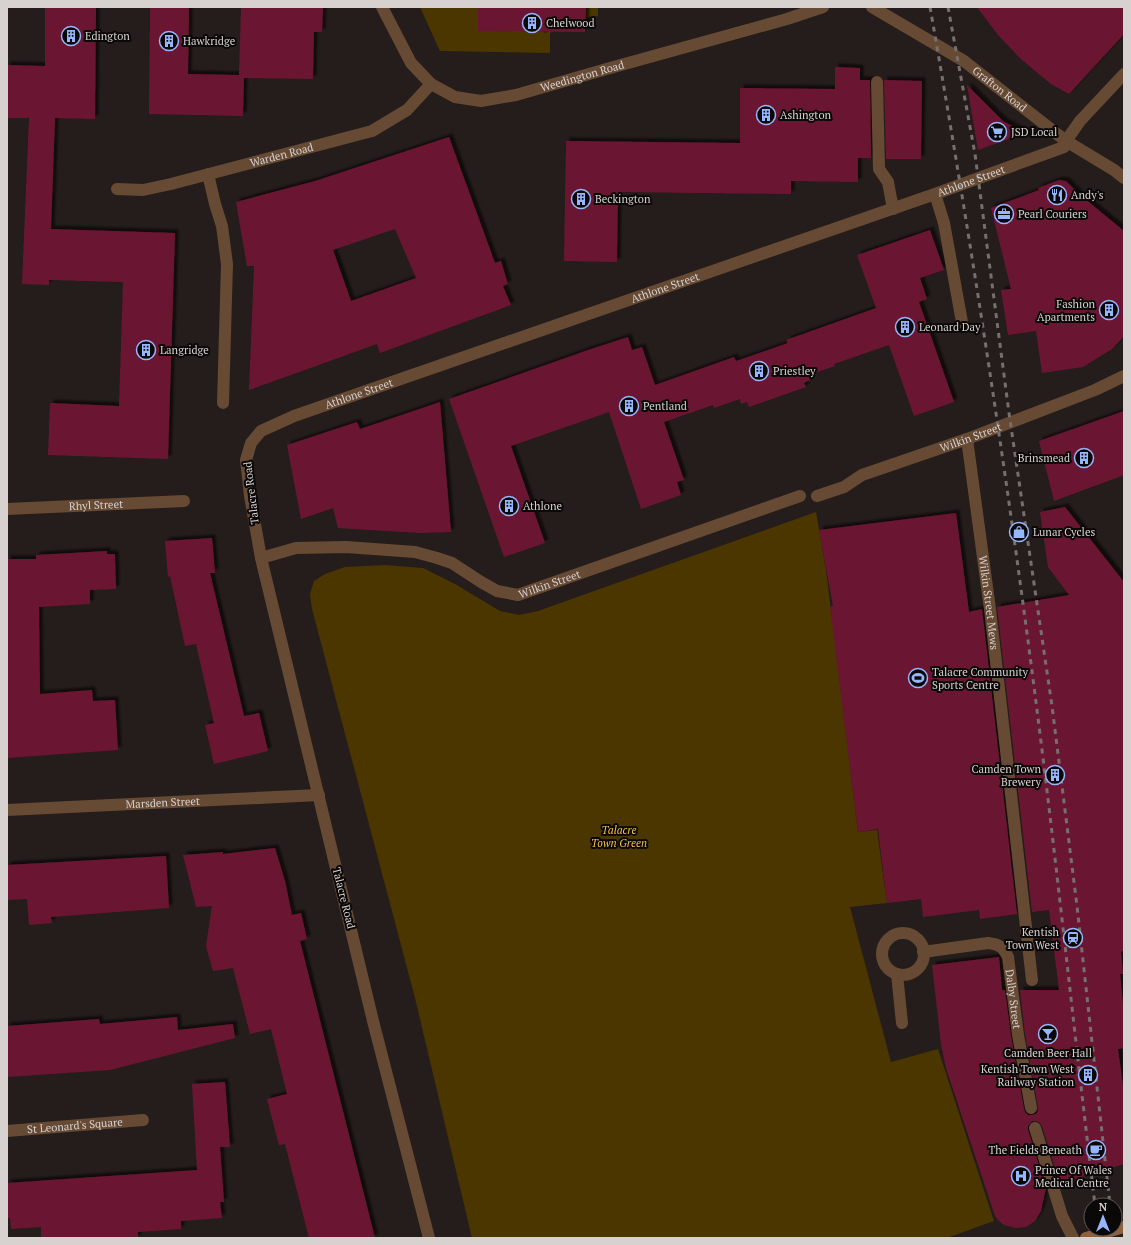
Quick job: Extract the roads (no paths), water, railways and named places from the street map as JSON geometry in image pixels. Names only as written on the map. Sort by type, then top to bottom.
[{"type":"street","name":"Weedington Road","points":[[382,7],[411,63],[431,84],[455,97],[481,101],[516,95],[787,19],[823,7]]},
{"type":"street","name":"Grafton Road","points":[[872,7],[964,61],[1066,140],[1114,170],[1124,178]]},
{"type":"street","points":[[1066,140],[1080,121],[1124,74]]},
{"type":"street","points":[[877,82],[879,169],[888,182],[893,209]]},
{"type":"street","name":"Warden Road","points":[[116,189],[143,190],[372,131],[406,110],[431,84]]},
{"type":"street","name":"Athlone Street","points":[[261,431],[294,416],[936,194],[1064,147],[1066,140]]},
{"type":"street","points":[[208,174],[222,226],[227,264],[223,403]]},
{"type":"street","points":[[936,194],[944,223],[962,322]]},
{"type":"street","name":"Wilkin Street","points":[[817,496],[844,486],[862,475],[967,439],[1095,390],[1124,376]]},
{"type":"street","name":"Talacre Road","points":[[261,431],[250,443],[246,460],[250,496],[261,558],[373,1021],[429,1238]]},
{"type":"street","name":"Wilkin Street Mews","points":[[967,439],[990,609],[1032,980]]},
{"type":"street","name":"Wilkin Street","points":[[261,558],[296,548],[346,547],[415,552],[452,563],[497,591],[518,595],[800,496]]},
{"type":"street","name":"Rhyl Street","points":[[7,509],[184,501]]},
{"type":"street","name":"Marsden Street","points":[[7,810],[319,795]]},
{"type":"street","points":[[896,935],[909,935],[918,941],[923,952],[921,965],[911,974],[897,974],[891,972],[886,967],[882,955],[883,948],[886,942],[896,935]]},
{"type":"street","name":"Dalby Street","points":[[923,952],[988,943],[998,944],[1004,949],[1008,957],[1018,1035],[1030,1108]]},
{"type":"street","points":[[897,974],[902,1023]]},
{"type":"street","name":"St Leonard's Square","points":[[7,1131],[143,1120]]},
{"type":"street","points":[[1034,1128],[1062,1216],[1073,1238]]},
{"type":"street","points":[[1086,1238],[1124,1227]]},
{"type":"railway","points":[[930,7],[960,182],[1001,446],[1045,772],[1094,1197]]},
{"type":"railway","points":[[948,7],[975,154],[1009,413],[1052,706],[1077,906],[1109,1197]]},
{"type":"place","name":"Chelwood","points":[[532,23]]},
{"type":"place","name":"Edington","points":[[71,36]]},
{"type":"place","name":"Hawkridge","points":[[169,41]]},
{"type":"place","name":"Ashington","points":[[766,115]]},
{"type":"place","name":"JSD Local","points":[[997,132]]},
{"type":"place","name":"Andy's","points":[[1057,195]]},
{"type":"place","name":"Beckington","points":[[581,199]]},
{"type":"place","name":"Pearl Couriers","points":[[1004,214]]},
{"type":"place","name":"Fashion Apartments","points":[[1109,310]]},
{"type":"place","name":"Leonard Day","points":[[905,327]]},
{"type":"place","name":"Langridge","points":[[146,350]]},
{"type":"place","name":"Priestley","points":[[759,371]]},
{"type":"place","name":"Pentland","points":[[629,406]]},
{"type":"place","name":"Brinsmead","points":[[1084,458]]},
{"type":"place","name":"Athlone","points":[[509,506]]},
{"type":"place","name":"Lunar Cycles","points":[[1019,532]]},
{"type":"place","name":"Talacre Community Sports Centre","points":[[918,678]]},
{"type":"place","name":"Camden Town Brewery","points":[[1055,775]]},
{"type":"place","name":"Kentish Town West","points":[[1073,938]]},
{"type":"place","name":"Camden Beer Hall","points":[[1048,1034]]},
{"type":"place","name":"Kentish Town West Railway Station","points":[[1088,1075]]},
{"type":"place","name":"The Fields Beneath","points":[[1096,1150]]},
{"type":"place","name":"Prince Of Wales Medical Centre","points":[[1021,1176]]},
{"type":"park label","name":"Talacre Town Green","points":[[619,836]]}]
